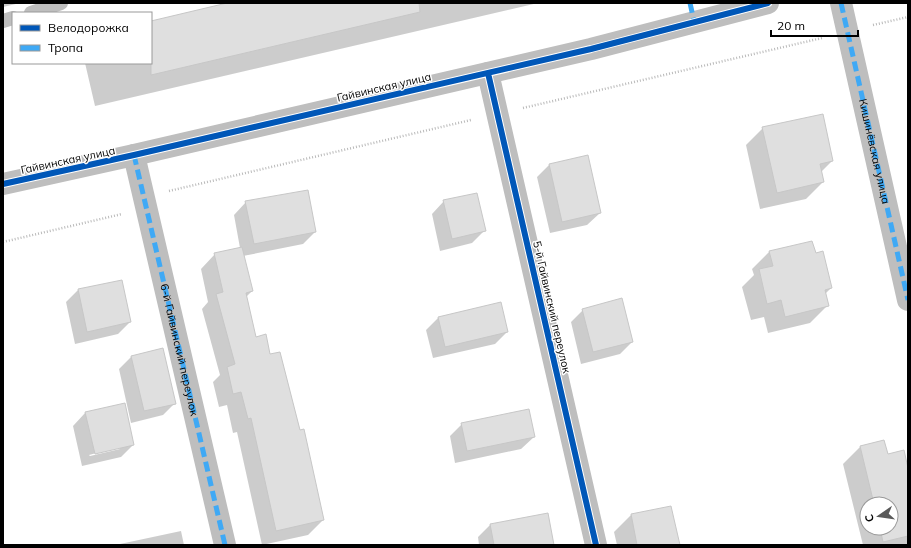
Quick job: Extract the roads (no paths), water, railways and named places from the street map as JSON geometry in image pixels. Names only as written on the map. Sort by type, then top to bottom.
[{"type":"street","name":"Гайвинская улица","points":[[3,184],[591,49],[692,12],[768,3]]},
{"type":"street","name":"Кишинёвская улица","points":[[841,3],[908,300]]},
{"type":"street","name":"5-й Гайвинский переулок","points":[[488,73],[596,545]]},
{"type":"street","name":"6-й Гайвинский переулок","points":[[134,155],[225,545]]},
{"type":"lane","points":[[34,12],[60,3]]}]
